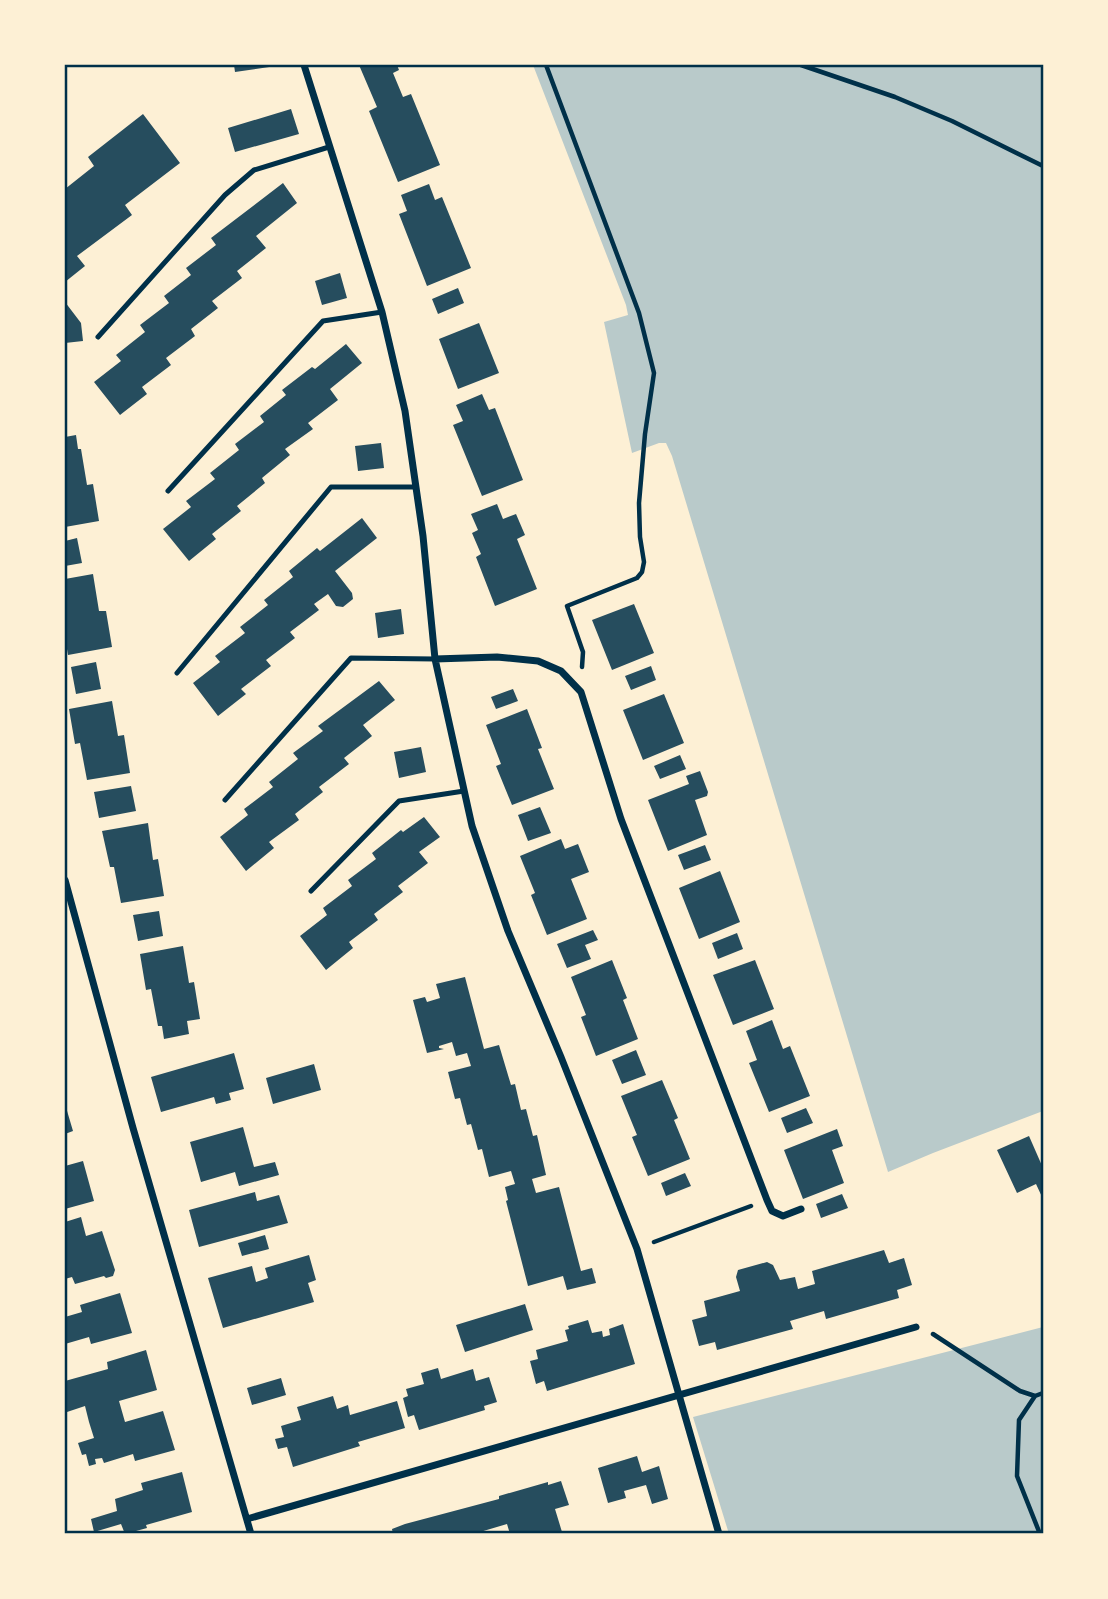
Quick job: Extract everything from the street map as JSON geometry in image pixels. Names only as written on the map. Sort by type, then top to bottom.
[{"type":"street","points":[[304,65],[382,312],[405,411],[423,536],[435,659],[472,826],[508,931],[637,1249],[719,1534]]},
{"type":"street","points":[[435,659],[497,657],[538,661],[561,671],[581,692],[625,832],[767,1200],[772,1211],[783,1216],[801,1209]]},
{"type":"street","points":[[65,880],[133,1128],[251,1534]]},
{"type":"street","points":[[247,1519],[916,1327]]},
{"type":"lane","points":[[99,337],[225,195],[244,178],[254,170],[329,147]]},
{"type":"lane","points":[[168,491],[323,321],[382,312]]},
{"type":"lane","points":[[177,673],[331,487],[416,487]]},
{"type":"lane","points":[[225,800],[351,658],[435,659]]},
{"type":"lane","points":[[311,891],[399,801],[464,791]]},
{"type":"path","points":[[545,65],[639,313],[654,373],[639,503],[644,562],[642,572],[637,578],[567,606],[583,652],[581,692]]},
{"type":"path","points":[[801,65],[895,97],[953,121],[1043,166]]},
{"type":"path","points":[[637,1249],[767,1200]]},
{"type":"path","points":[[916,1327],[941,1338],[1008,1385],[1035,1396]]},
{"type":"path","points":[[1040,1534],[1017,1476],[1019,1420],[1035,1396],[1043,1393]]},
{"type":"shaded area","points":[[533,65],[1043,65],[1043,1111],[888,1172],[672,456],[666,443],[632,453],[604,322],[628,315],[626,305]]},
{"type":"shaded area","points":[[1043,1327],[1043,1534],[729,1534],[693,1417]]},
{"type":"building","points":[[234,65],[276,65],[276,66],[235,72]]},
{"type":"building","points":[[359,65],[397,65],[399,70],[393,73],[403,97],[411,94],[440,165],[398,182],[369,111],[377,107]]},
{"type":"building","points":[[291,109],[299,134],[235,152],[228,128]]},
{"type":"building","points":[[143,114],[180,163],[125,205],[132,215],[77,256],[85,266],[65,282],[65,189],[94,166],[88,157]]},
{"type":"building","points":[[283,183],[297,203],[256,236],[266,248],[237,271],[242,278],[212,301],[218,308],[191,329],[195,336],[166,358],[171,365],[142,387],[147,394],[120,415],[94,382],[121,361],[116,355],[145,332],[140,325],[169,303],[164,296],[191,275],[186,268],[216,245],[211,238]]},
{"type":"building","points":[[429,184],[435,200],[442,197],[471,268],[427,286],[399,214],[407,211],[401,195]]},
{"type":"building","points":[[340,273],[347,298],[322,305],[315,281]]},
{"type":"building","points":[[458,288],[464,303],[438,314],[432,299]]},
{"type":"building","points":[[65,302],[81,323],[83,341],[65,343]]},
{"type":"building","points":[[479,323],[499,373],[458,389],[439,339]]},
{"type":"building","points":[[346,344],[362,363],[330,389],[338,400],[308,423],[313,429],[285,449],[290,455],[262,478],[265,483],[237,506],[241,511],[212,534],[216,539],[189,561],[163,529],[191,507],[186,501],[215,479],[210,473],[239,450],[235,444],[264,422],[260,416],[286,395],[282,390],[312,367],[315,369]]},
{"type":"building","points":[[482,394],[489,410],[495,408],[523,480],[482,496],[453,425],[463,421],[456,405]]},
{"type":"building","points":[[76,435],[87,485],[93,484],[99,521],[65,527],[65,437]]},
{"type":"building","points":[[381,443],[384,468],[358,471],[355,446]]},
{"type":"building","points":[[497,504],[503,519],[516,514],[525,535],[517,539],[537,589],[495,606],[476,557],[481,554],[472,533],[478,530],[471,514]]},
{"type":"building","points":[[362,518],[377,538],[335,571],[352,593],[353,599],[343,607],[336,606],[328,594],[314,604],[319,610],[290,632],[295,638],[266,660],[271,666],[241,689],[246,694],[218,716],[193,683],[220,662],[215,656],[245,633],[240,627],[268,605],[264,600],[293,577],[289,571],[317,548],[320,551]]},
{"type":"building","points":[[77,538],[82,563],[65,566],[65,541]]},
{"type":"building","points":[[93,574],[99,611],[106,611],[112,647],[68,655],[65,637],[65,579]]},
{"type":"building","points":[[634,604],[654,653],[612,670],[592,620]]},
{"type":"building","points":[[401,609],[404,634],[378,638],[375,613]]},
{"type":"building","points":[[96,662],[101,689],[76,694],[71,667]]},
{"type":"building","points":[[651,666],[656,680],[631,690],[625,676]]},
{"type":"building","points":[[379,681],[395,700],[363,725],[372,736],[344,758],[349,764],[319,787],[323,792],[295,814],[299,820],[269,842],[274,848],[246,871],[220,837],[248,815],[244,809],[273,787],[269,782],[298,759],[293,753],[323,731],[318,726]]},
{"type":"building","points":[[513,689],[518,701],[496,709],[491,697]]},
{"type":"building","points":[[664,694],[684,743],[643,760],[623,710]]},
{"type":"building","points":[[112,701],[118,736],[124,735],[130,773],[87,780],[80,743],[75,744],[69,709]]},
{"type":"building","points":[[527,709],[542,748],[538,749],[554,789],[512,805],[496,766],[501,764],[486,725]]},
{"type":"building","points":[[421,747],[426,772],[399,778],[394,752]]},
{"type":"building","points":[[680,755],[686,769],[660,779],[654,766]]},
{"type":"building","points":[[700,771],[708,792],[707,796],[695,800],[707,835],[668,851],[648,800],[689,784],[686,776]]},
{"type":"building","points":[[131,786],[136,811],[99,818],[94,792]]},
{"type":"building","points":[[540,807],[551,833],[528,841],[518,815]]},
{"type":"building","points":[[424,817],[440,837],[419,852],[428,863],[398,886],[403,892],[374,914],[378,920],[349,942],[353,948],[326,970],[300,936],[327,915],[323,908],[352,886],[348,880],[376,859],[372,853],[401,830],[403,832]]},
{"type":"building","points":[[148,823],[153,860],[158,859],[164,896],[121,903],[114,867],[110,867],[102,831]]},
{"type":"building","points":[[561,839],[565,849],[578,844],[589,872],[571,879],[587,919],[547,935],[531,895],[535,893],[520,856]]},
{"type":"building","points":[[705,845],[711,860],[684,870],[678,855]]},
{"type":"building","points":[[720,871],[740,922],[699,939],[679,888]]},
{"type":"building","points":[[159,911],[163,936],[138,941],[133,915]]},
{"type":"building","points":[[593,930],[598,940],[585,945],[591,959],[567,968],[557,944]]},
{"type":"building","points":[[737,933],[743,949],[718,959],[712,943]]},
{"type":"building","points":[[183,946],[189,983],[194,982],[200,1019],[187,1021],[189,1034],[164,1039],[162,1026],[158,1026],[151,989],[146,990],[140,954]]},
{"type":"building","points":[[612,960],[627,998],[623,1000],[638,1039],[596,1056],[581,1017],[586,1015],[571,977]]},
{"type":"building","points":[[755,960],[774,1009],[733,1025],[713,975]]},
{"type":"building","points":[[465,977],[484,1049],[499,1045],[511,1085],[515,1084],[521,1110],[526,1109],[533,1136],[537,1135],[546,1175],[532,1179],[536,1193],[559,1187],[581,1271],[592,1268],[596,1283],[567,1290],[563,1276],[528,1286],[506,1201],[505,1187],[515,1184],[511,1171],[489,1177],[482,1149],[478,1150],[471,1124],[467,1125],[460,1098],[455,1099],[448,1072],[471,1066],[467,1053],[456,1056],[452,1042],[439,1046],[444,1049],[427,1053],[413,1000],[425,997],[427,1002],[440,998],[436,984]]},
{"type":"building","points":[[772,1020],[783,1049],[790,1046],[810,1096],[769,1112],[749,1063],[757,1060],[746,1031]]},
{"type":"building","points":[[636,1050],[646,1075],[622,1084],[612,1060]]},
{"type":"building","points":[[234,1053],[244,1089],[229,1093],[231,1100],[216,1104],[214,1097],[161,1112],[151,1077]]},
{"type":"building","points":[[314,1064],[321,1090],[273,1104],[266,1078]]},
{"type":"building","points":[[662,1080],[678,1118],[674,1120],[690,1159],[648,1176],[632,1137],[637,1135],[621,1096]]},
{"type":"building","points":[[65,1104],[73,1131],[65,1134]]},
{"type":"building","points":[[806,1108],[813,1123],[787,1133],[781,1118]]},
{"type":"building","points":[[243,1127],[254,1167],[275,1162],[279,1175],[239,1186],[235,1172],[201,1182],[190,1142]]},
{"type":"building","points":[[837,1129],[843,1146],[832,1150],[844,1183],[803,1199],[784,1150]]},
{"type":"building","points":[[1029,1136],[1043,1168],[1043,1199],[1036,1184],[1017,1193],[997,1150]]},
{"type":"building","points":[[83,1161],[94,1201],[65,1209],[65,1166]]},
{"type":"building","points":[[685,1173],[691,1186],[666,1196],[661,1183]]},
{"type":"building","points":[[255,1192],[257,1201],[279,1195],[288,1223],[199,1247],[189,1210]]},
{"type":"building","points":[[842,1194],[848,1208],[821,1218],[816,1204]]},
{"type":"building","points":[[81,1217],[86,1236],[102,1231],[115,1270],[113,1276],[75,1284],[72,1277],[65,1279],[65,1222]]},
{"type":"building","points":[[265,1235],[269,1249],[242,1256],[238,1243]]},
{"type":"building","points":[[884,1250],[889,1263],[904,1258],[912,1285],[897,1290],[899,1298],[826,1319],[824,1311],[790,1321],[793,1329],[717,1350],[715,1342],[699,1346],[692,1320],[707,1316],[704,1301],[740,1291],[736,1277],[738,1270],[767,1262],[773,1265],[780,1280],[795,1277],[798,1289],[815,1284],[812,1271]]},
{"type":"building","points":[[309,1255],[316,1280],[308,1283],[314,1302],[223,1328],[208,1278],[252,1266],[256,1282],[268,1278],[265,1268]]},
{"type":"building","points":[[120,1293],[132,1333],[91,1344],[89,1337],[65,1344],[65,1317],[82,1312],[80,1305]]},
{"type":"building","points":[[525,1304],[533,1330],[465,1352],[456,1325]]},
{"type":"building","points":[[588,1320],[592,1333],[602,1331],[603,1337],[610,1335],[609,1329],[623,1324],[635,1364],[547,1391],[544,1381],[536,1384],[530,1361],[538,1359],[536,1350],[568,1341],[565,1330],[569,1329],[568,1326]]},
{"type":"building","points":[[146,1350],[157,1390],[119,1401],[125,1422],[163,1411],[175,1450],[135,1461],[133,1454],[104,1463],[102,1458],[95,1459],[96,1464],[89,1466],[86,1454],[82,1455],[78,1443],[94,1438],[85,1406],[67,1412],[65,1381],[108,1369],[107,1362]]},
{"type":"building","points":[[438,1368],[441,1379],[473,1369],[476,1381],[489,1377],[497,1402],[484,1406],[485,1410],[419,1430],[414,1415],[408,1417],[403,1398],[408,1396],[406,1389],[424,1384],[421,1373]]},
{"type":"building","points":[[281,1378],[286,1395],[252,1405],[247,1388]]},
{"type":"building","points":[[333,1396],[337,1409],[348,1405],[350,1415],[397,1401],[405,1428],[358,1442],[360,1446],[293,1467],[287,1447],[278,1449],[275,1439],[284,1437],[281,1426],[301,1420],[297,1407]]},
{"type":"building","points":[[637,1456],[642,1472],[659,1466],[668,1499],[652,1504],[646,1485],[624,1491],[626,1498],[608,1503],[598,1468]]},
{"type":"building","points":[[182,1472],[192,1512],[125,1534],[121,1524],[94,1532],[91,1519],[117,1511],[115,1499],[143,1490],[141,1483]]},
{"type":"building","points":[[561,1481],[569,1505],[555,1509],[562,1532],[510,1534],[507,1524],[480,1534],[393,1534],[392,1529],[405,1524],[499,1499],[499,1496],[548,1482],[548,1485]]}]
